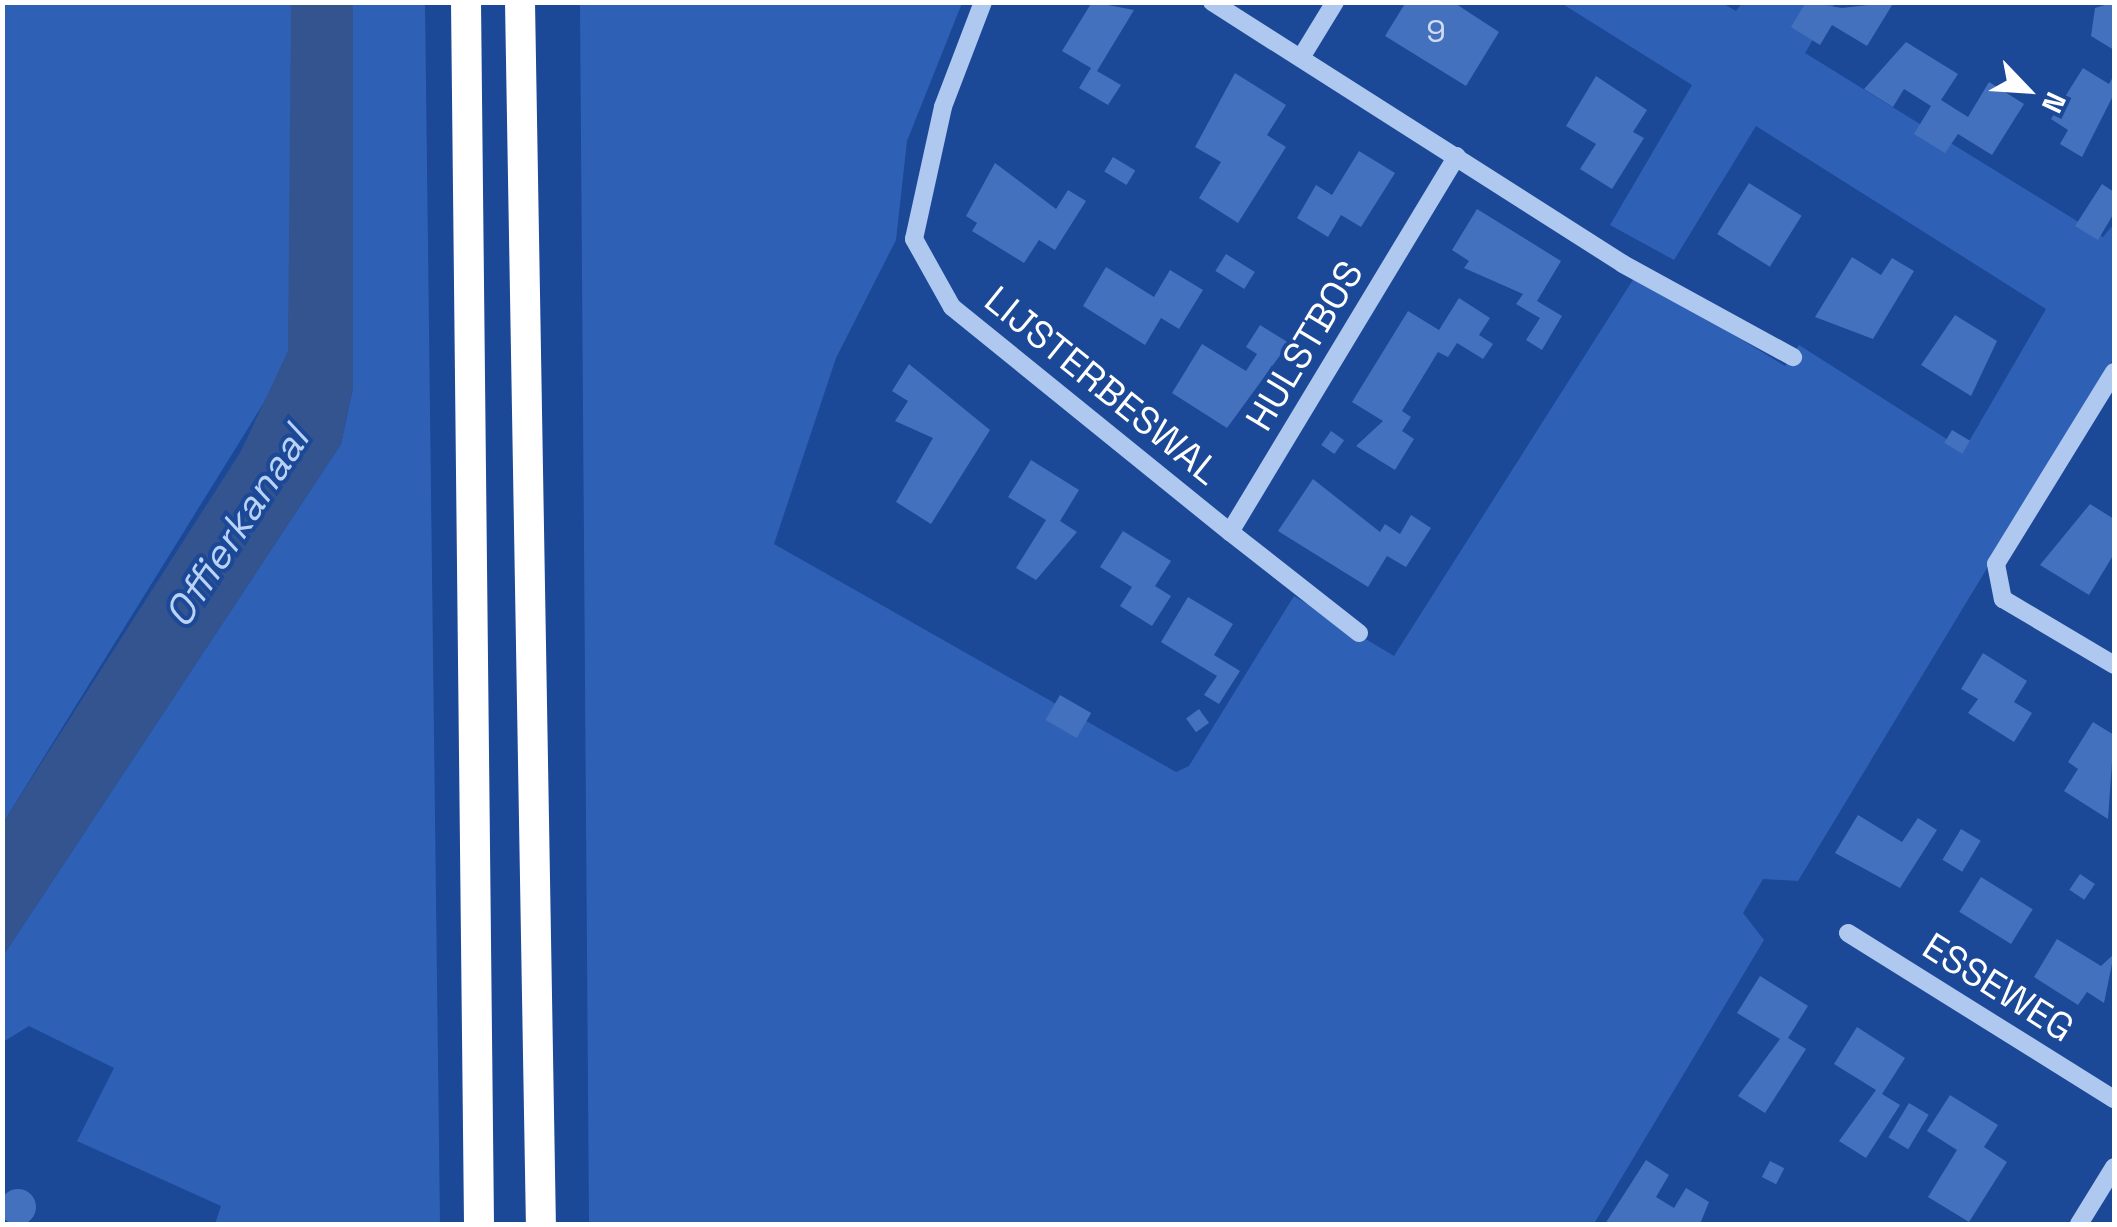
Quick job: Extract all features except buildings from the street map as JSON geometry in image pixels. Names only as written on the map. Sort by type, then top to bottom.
[{"type":"highway","points":[[466,2],[479,1224]]},
{"type":"highway","points":[[520,2],[541,1224]]},
{"type":"street","name":"LIJSTERBESWAL","points":[[983,2],[943,107],[914,239],[952,307],[1230,532]]},
{"type":"street","points":[[1212,2],[1623,264],[1793,356]]},
{"type":"street","points":[[1302,56],[1336,2]]},
{"type":"street","name":"HULSTBOS","points":[[1230,532],[1458,156]]},
{"type":"street","points":[[2114,372],[1996,564],[2002,599],[2114,665]]},
{"type":"street","points":[[1230,532],[1359,633]]},
{"type":"street","name":"ESSEWEG","points":[[1848,933],[2114,1099]]},
{"type":"street","points":[[2079,1224],[2114,1167]]},
{"type":"shaded area","points":[[3,3],[291,3],[292,194],[288,351],[273,388],[3,823]]},
{"type":"shaded area","points":[[353,3],[425,3],[440,1224],[215,1224],[221,1206],[77,1141],[114,1068],[29,1026],[3,1042],[3,956],[341,444],[353,388]]},
{"type":"shaded area","points":[[580,3],[962,3],[907,141],[896,240],[836,358],[774,544],[1176,772],[1189,766],[1294,596],[1394,656],[1636,275],[1785,366],[1799,345],[1964,450],[2046,309],[1756,126],[1674,260],[1610,225],[1692,85],[1561,3],[1722,3],[1736,11],[1742,3],[1835,3],[1805,53],[2103,237],[2114,224],[2114,358],[1798,881],[1763,879],[1743,913],[1764,940],[1595,1222],[589,1224]]},
{"type":"water","name":"Offierkanaal","points":[[291,3],[353,3],[353,388],[341,444],[3,956],[3,823],[241,451],[288,351]]}]
